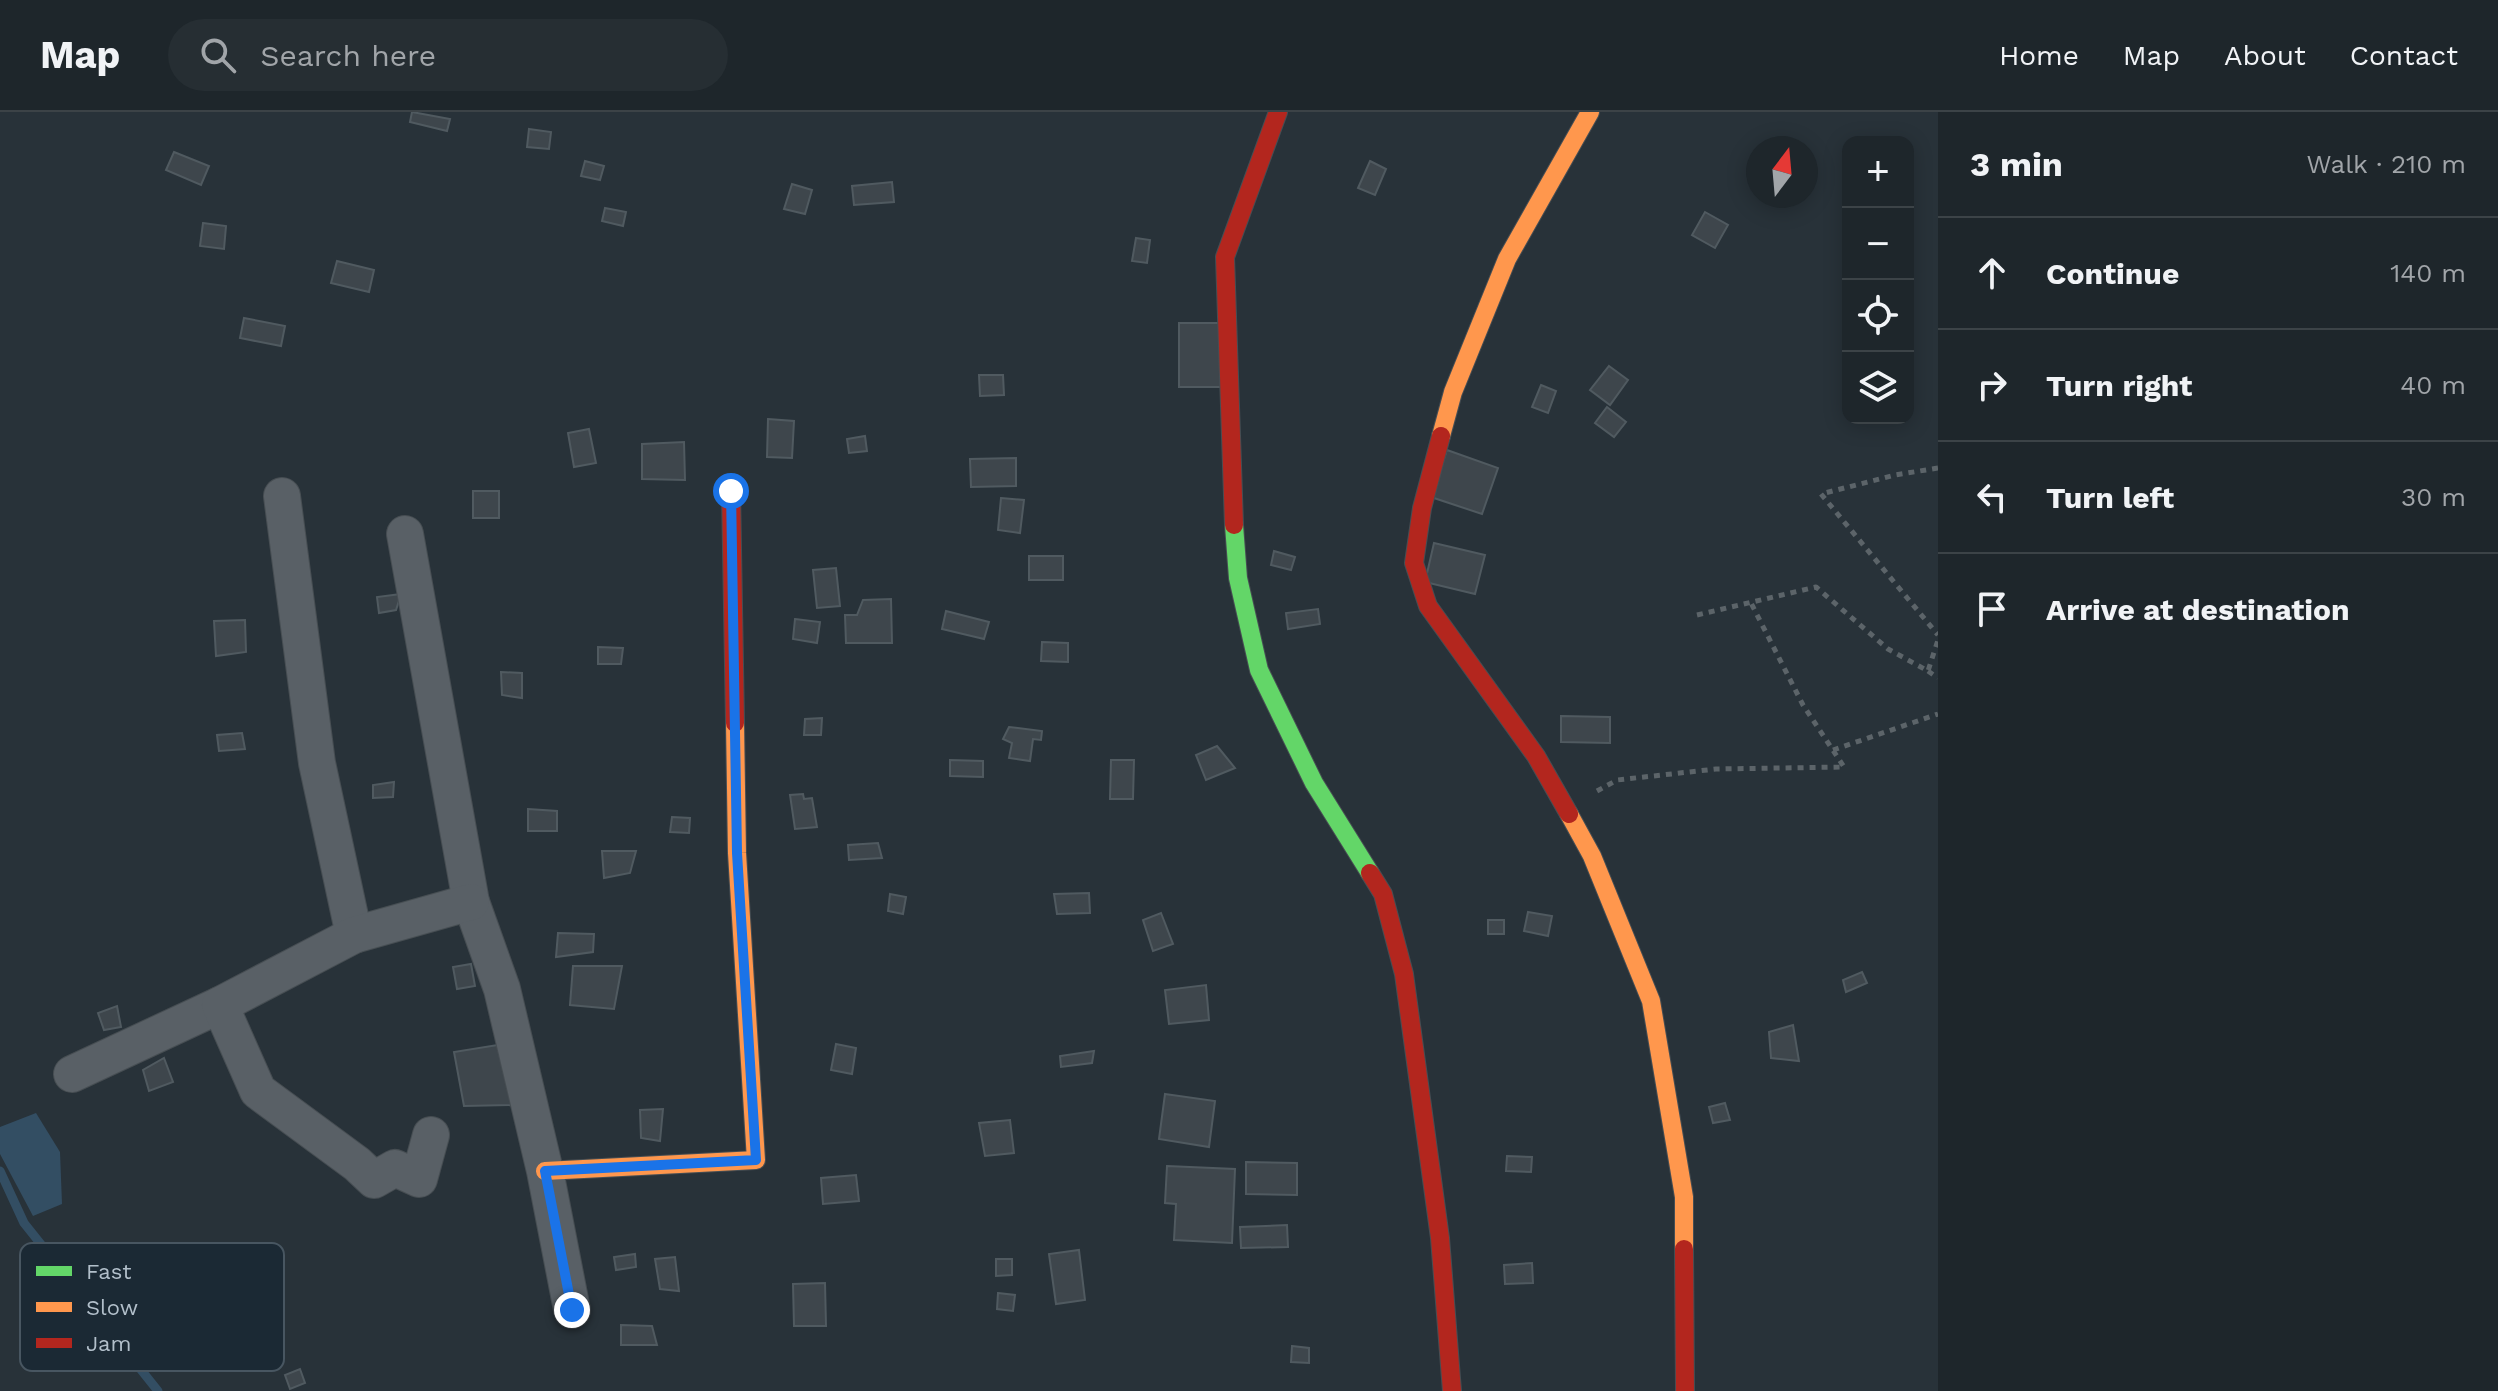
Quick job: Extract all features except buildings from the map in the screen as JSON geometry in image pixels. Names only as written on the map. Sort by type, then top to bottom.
[{"type":"street","points":[[1278,112],[1225,257],[1231,487],[1238,578],[1259,670],[1314,783],[1383,894],[1387,907],[1404,974],[1440,1238],[1452,1391]]},
{"type":"street","points":[[1590,112],[1507,259],[1453,392],[1422,508],[1414,563],[1428,606],[1536,756],[1592,856],[1651,1001],[1684,1197],[1685,1391]]},
{"type":"street","points":[[545,1171],[756,1160],[737,853],[731,491]]},
{"type":"street","points":[[282,496],[317,763],[354,935]]},
{"type":"street","points":[[405,534],[471,902],[502,989],[545,1171],[572,1310]]},
{"type":"street","points":[[72,1074],[220,1005],[354,935],[471,902]]},
{"type":"street","points":[[220,1005],[258,1091],[374,1180],[395,1168],[419,1179],[431,1135]]},
{"type":"path","points":[[1928,671],[1938,637],[1821,494],[1895,475],[1938,468]]},
{"type":"path","points":[[1697,615],[1816,587],[1888,649],[1938,678]]},
{"type":"path","points":[[1566,809],[1617,780],[1716,769],[1844,767],[1803,705],[1751,603]]},
{"type":"path","points":[[1833,750],[1938,714]]},
{"type":"water","points":[[36,1113],[60,1152],[62,1204],[33,1216],[0,1154],[0,1127]]},
{"type":"waterway","points":[[0,1171],[24,1223],[40,1243]]},
{"type":"waterway","points":[[142,1371],[158,1391]]},
{"type":"traffic: fast","points":[[1234,525],[1238,578],[1259,670],[1314,783],[1370,873]]},
{"type":"traffic: slow","points":[[1441,436],[1453,392],[1507,259],[1590,112]]},
{"type":"traffic: slow","points":[[545,1171],[756,1160],[737,853],[735,723]]},
{"type":"traffic: slow","points":[[1569,814],[1592,856],[1651,1001],[1684,1197],[1684,1249]]},
{"type":"traffic: jam","points":[[1234,525],[1225,257],[1278,112]]},
{"type":"traffic: jam","points":[[1441,436],[1422,508],[1414,563],[1428,606],[1536,756],[1569,814]]},
{"type":"traffic: jam","points":[[731,491],[735,723]]},
{"type":"traffic: jam","points":[[1370,873],[1383,894],[1404,974],[1440,1238],[1452,1391]]},
{"type":"traffic: jam","points":[[1684,1249],[1685,1391]]},
{"type":"route","points":[[572,1310],[545,1171],[756,1160],[737,853],[731,491]]}]
